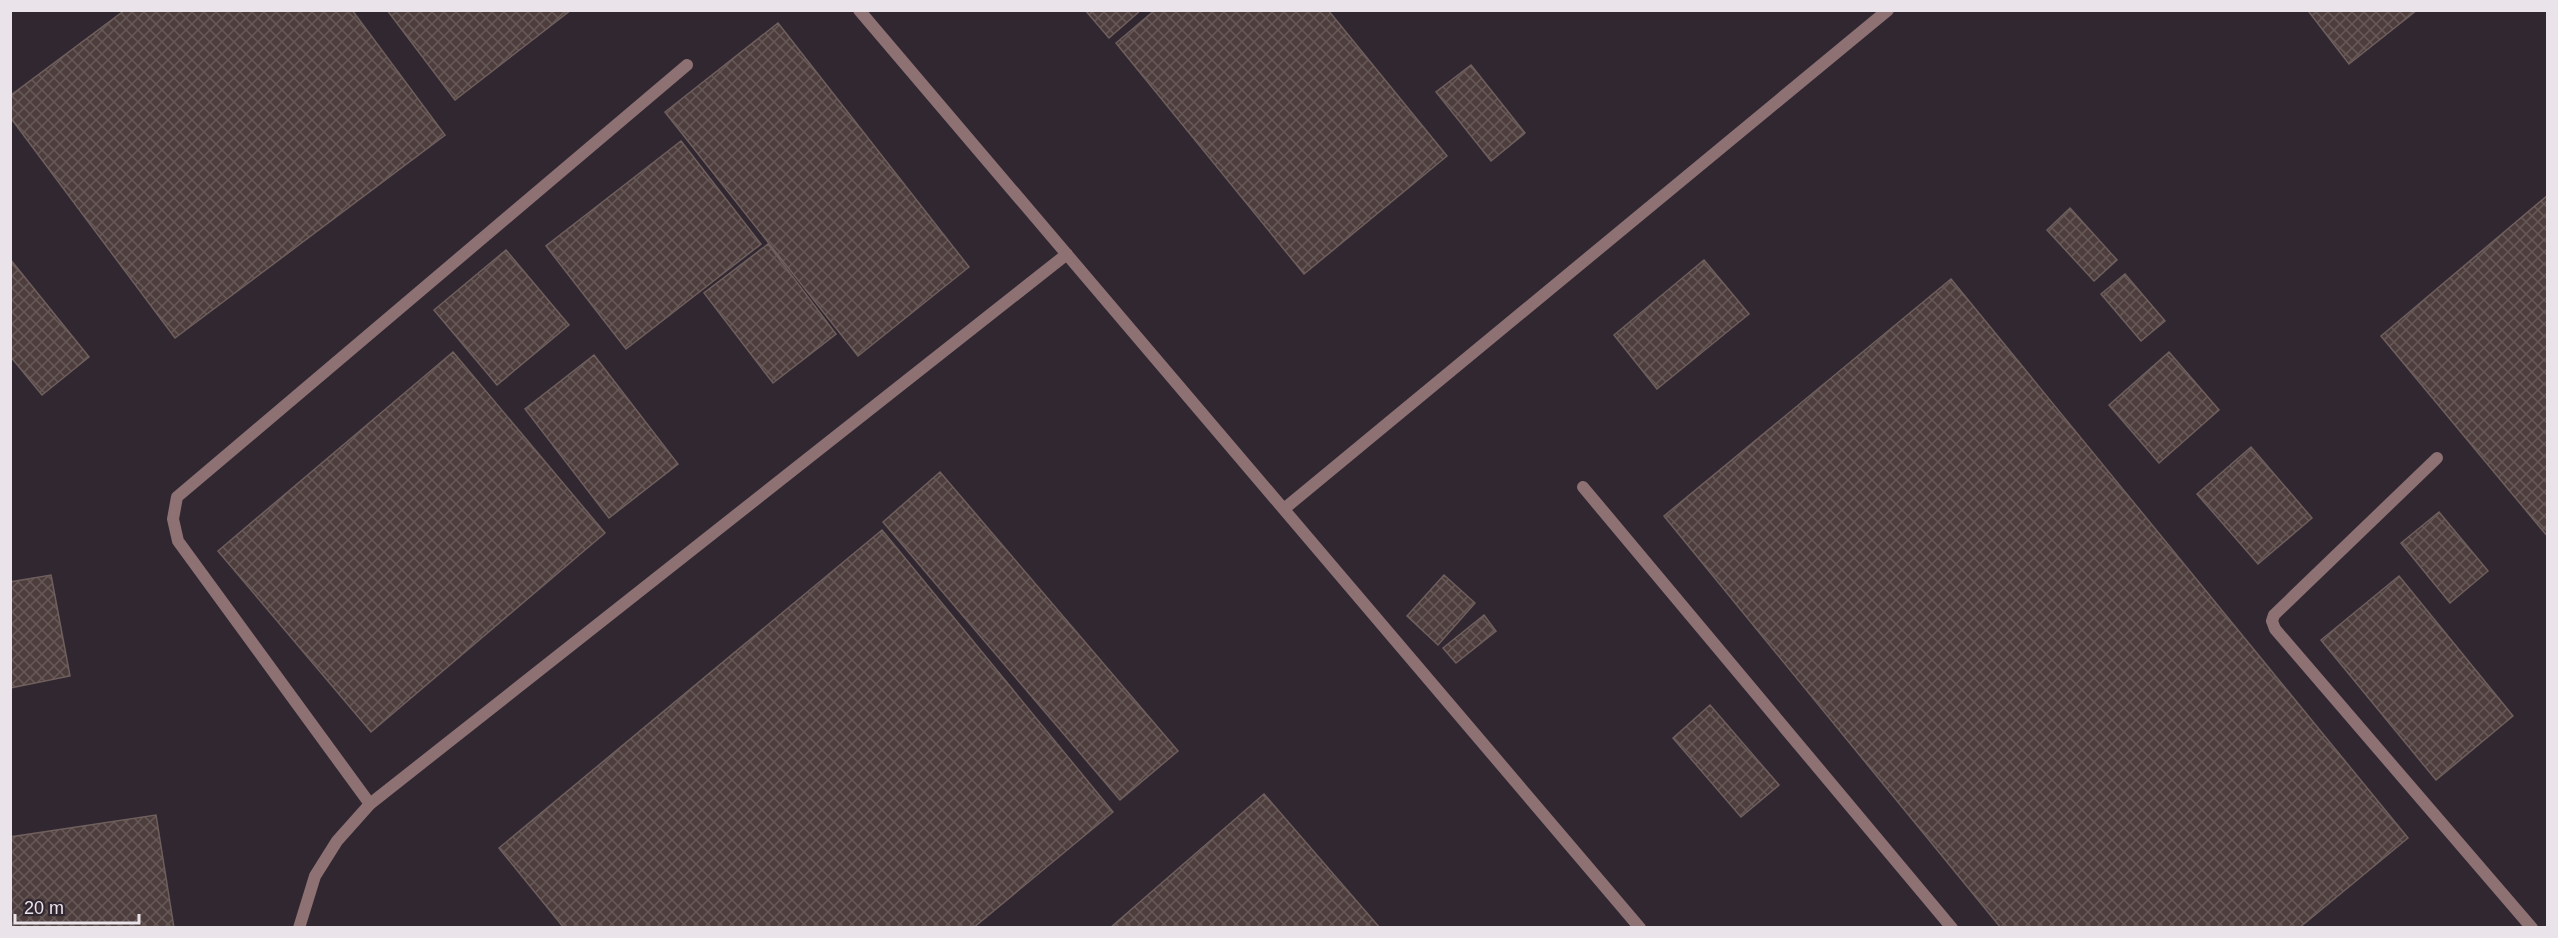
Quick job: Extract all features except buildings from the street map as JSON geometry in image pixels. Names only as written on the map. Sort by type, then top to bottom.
[{"type":"street","points":[[860,10],[1640,927]]},
{"type":"street","points":[[1284,509],[1888,10]]},
{"type":"street","points":[[370,804],[178,541],[172,519],[177,497],[687,65]]},
{"type":"street","points":[[299,927],[315,876],[337,841],[370,804],[1067,254]]},
{"type":"street","points":[[2437,458],[2274,615],[2272,621],[2275,628],[2532,927]]},
{"type":"street","points":[[1583,487],[1952,927]]}]
